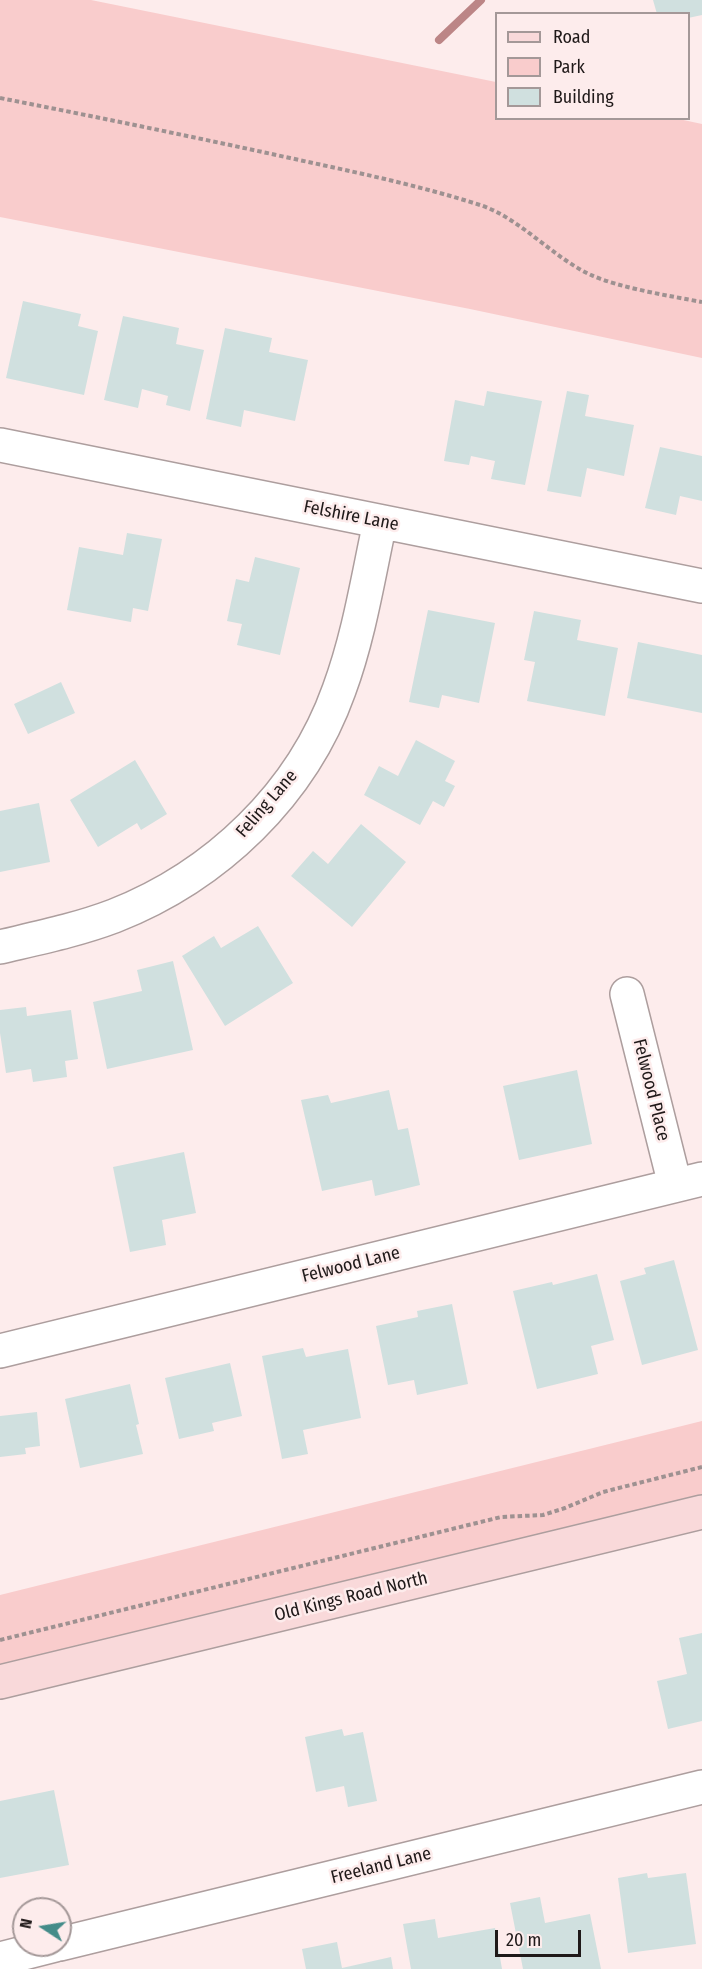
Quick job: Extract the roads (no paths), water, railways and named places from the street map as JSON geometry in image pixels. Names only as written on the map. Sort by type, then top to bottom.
[{"type":"street","name":"Felshire Lane","points":[[0,445],[702,586]]},
{"type":"street","name":"Feling Lane","points":[[0,947],[87,925],[148,900],[196,872],[221,854],[271,805],[310,751],[339,692],[358,627],[380,522]]},
{"type":"street","name":"Felwood Place","points":[[627,994],[688,1182]]},
{"type":"street","name":"Felwood Lane","points":[[0,1351],[688,1182]]},
{"type":"street","name":"Old Kings Road North","points":[[0,1682],[702,1512]]},
{"type":"street","name":"Freeland Lane","points":[[72,1941],[702,1787]]},
{"type":"waterway","points":[[439,40],[481,0]]}]
